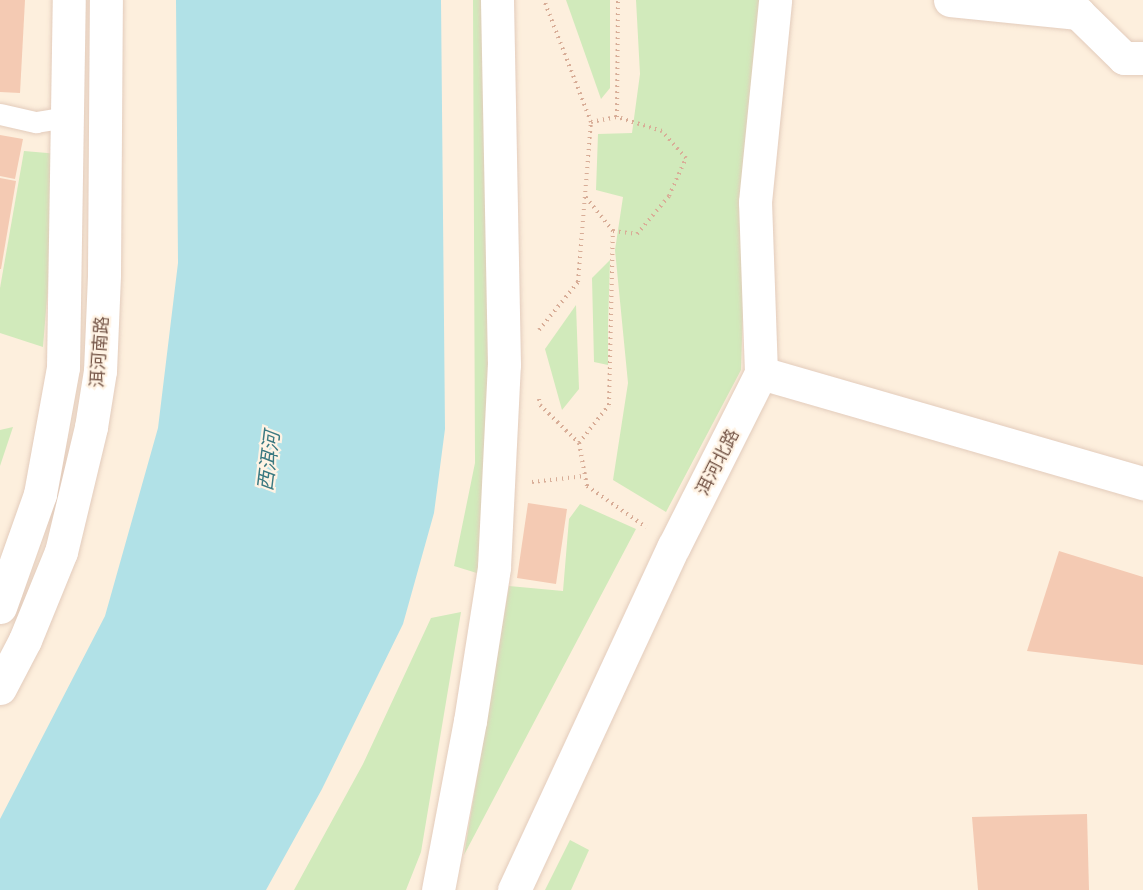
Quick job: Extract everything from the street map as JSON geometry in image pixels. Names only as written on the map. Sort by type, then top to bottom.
[{"type":"street","name":"洱河南路","points":[[1,603],[40,494],[63,367],[69,0]]},
{"type":"street","name":"洱河南路","points":[[0,687],[46,592],[76,503],[100,370],[106,0]]},
{"type":"street","points":[[438,890],[492,578],[504,365],[497,0]]},
{"type":"street","name":"洱河北路","points":[[514,890],[674,546],[762,373],[755,202],[775,0]]},
{"type":"street","points":[[950,0],[1078,13],[1124,58],[1143,58]]},
{"type":"street","points":[[762,373],[1143,483]]},
{"type":"street","points":[[1,603],[46,592]]},
{"type":"lane","points":[[0,114],[36,122],[68,117]]},
{"type":"path","points":[[536,333],[578,282],[591,122],[544,0]]},
{"type":"path","points":[[617,117],[618,0]]},
{"type":"path","points":[[591,122],[617,117],[662,131],[686,158],[669,196],[637,234],[613,231]]},
{"type":"path","points":[[579,443],[609,405],[613,231],[585,196]]},
{"type":"path","points":[[539,393],[540,405],[579,443],[587,486],[674,546]]},
{"type":"path","points":[[498,486],[585,476]]},
{"type":"green space","points":[[473,0],[488,0],[491,441],[480,574],[454,566],[475,463]]},
{"type":"green space","points":[[566,0],[610,0],[610,88],[601,99]]},
{"type":"green space","points":[[636,0],[764,0],[750,100],[741,370],[666,512],[613,480],[628,383],[615,250],[623,197],[596,190],[598,134],[632,133],[640,74]]},
{"type":"green space","points":[[24,151],[59,154],[43,347],[0,333],[0,288]]},
{"type":"green space","points":[[610,260],[608,365],[594,362],[592,278]]},
{"type":"green space","points":[[576,305],[579,389],[562,410],[545,349]]},
{"type":"green space","points":[[13,427],[0,466],[0,430]]},
{"type":"green space","points":[[580,504],[636,529],[464,855],[509,586],[563,591],[569,519]]},
{"type":"green space","points":[[461,612],[421,852],[406,890],[294,890],[363,764],[431,618]]},
{"type":"green space","points":[[570,840],[589,850],[571,890],[545,890]]},
{"type":"water","name":"西洱河","points":[[176,0],[441,0],[445,429],[434,513],[403,624],[322,789],[266,890],[0,890],[0,819],[105,616],[158,428],[178,263]]},
{"type":"building","points":[[0,0],[25,0],[20,93],[0,92]]},
{"type":"building","points":[[0,135],[23,139],[15,179],[0,176]]},
{"type":"building","points":[[0,178],[16,181],[1,269],[0,269]]},
{"type":"building","points":[[528,503],[567,509],[556,584],[517,578]]},
{"type":"building","points":[[1059,551],[1143,577],[1143,665],[1027,651]]},
{"type":"building","points":[[1087,814],[1089,890],[978,890],[972,817]]}]
